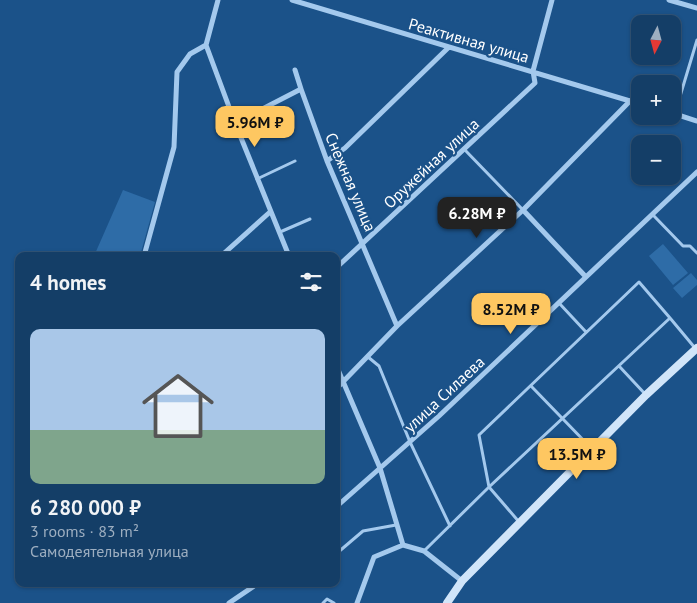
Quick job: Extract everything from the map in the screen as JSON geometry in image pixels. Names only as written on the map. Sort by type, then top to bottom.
[{"type":"main road","points":[[447,603],[462,581],[646,395],[696,348]]},
{"type":"street","points":[[218,0],[206,45],[256,179],[287,252]]},
{"type":"street","name":"Реактивная улица","points":[[292,0],[630,101]]},
{"type":"street","points":[[533,72],[552,0]]},
{"type":"street","points":[[668,0],[697,7]]},
{"type":"street","points":[[145,252],[174,147],[177,72],[190,54],[206,45]]},
{"type":"street","points":[[328,160],[345,148],[448,48]]},
{"type":"street","name":"Снежная улица","points":[[295,70],[328,160],[397,326]]},
{"type":"street","name":"Оружейная улица","points":[[340,264],[535,83],[533,72]]},
{"type":"street","points":[[235,124],[301,89]]},
{"type":"street","points":[[340,386],[397,326],[523,210],[630,101]]},
{"type":"street","points":[[681,115],[697,121]]},
{"type":"street","name":"улица Силаева","points":[[340,503],[410,442],[654,216],[697,172]]},
{"type":"street","points":[[523,210],[586,277]]},
{"type":"street","points":[[225,252],[270,212]]},
{"type":"street","points":[[340,374],[380,468],[403,545]]},
{"type":"street","points":[[356,603],[374,557],[403,545],[424,552],[462,581]]},
{"type":"street","points":[[229,603],[253,587]]},
{"type":"lane","points":[[681,91],[697,40]]},
{"type":"lane","points":[[464,149],[523,210]]},
{"type":"lane","points":[[256,179],[295,161]]},
{"type":"lane","points":[[654,216],[683,246],[690,246],[697,253]]},
{"type":"lane","points":[[279,233],[310,219]]},
{"type":"lane","points":[[693,249],[697,245]]},
{"type":"lane","points":[[520,523],[489,488],[479,435],[639,282],[696,348]]},
{"type":"lane","points":[[559,303],[586,332]]},
{"type":"lane","points":[[424,552],[489,488],[670,318]]},
{"type":"lane","points":[[368,357],[380,366],[410,442],[451,526]]},
{"type":"lane","points":[[619,366],[646,395]]},
{"type":"lane","points":[[531,386],[592,449]]},
{"type":"lane","points":[[340,550],[362,531],[396,525]]},
{"type":"lane","points":[[323,603],[327,599],[334,603]]},
{"type":"shaded area","points":[[123,190],[155,202],[141,252],[96,252]]},
{"type":"shaded area","points":[[663,244],[688,273],[673,285],[649,256]]},
{"type":"shaded area","points":[[691,273],[697,280],[697,285],[682,298],[673,288]]}]
